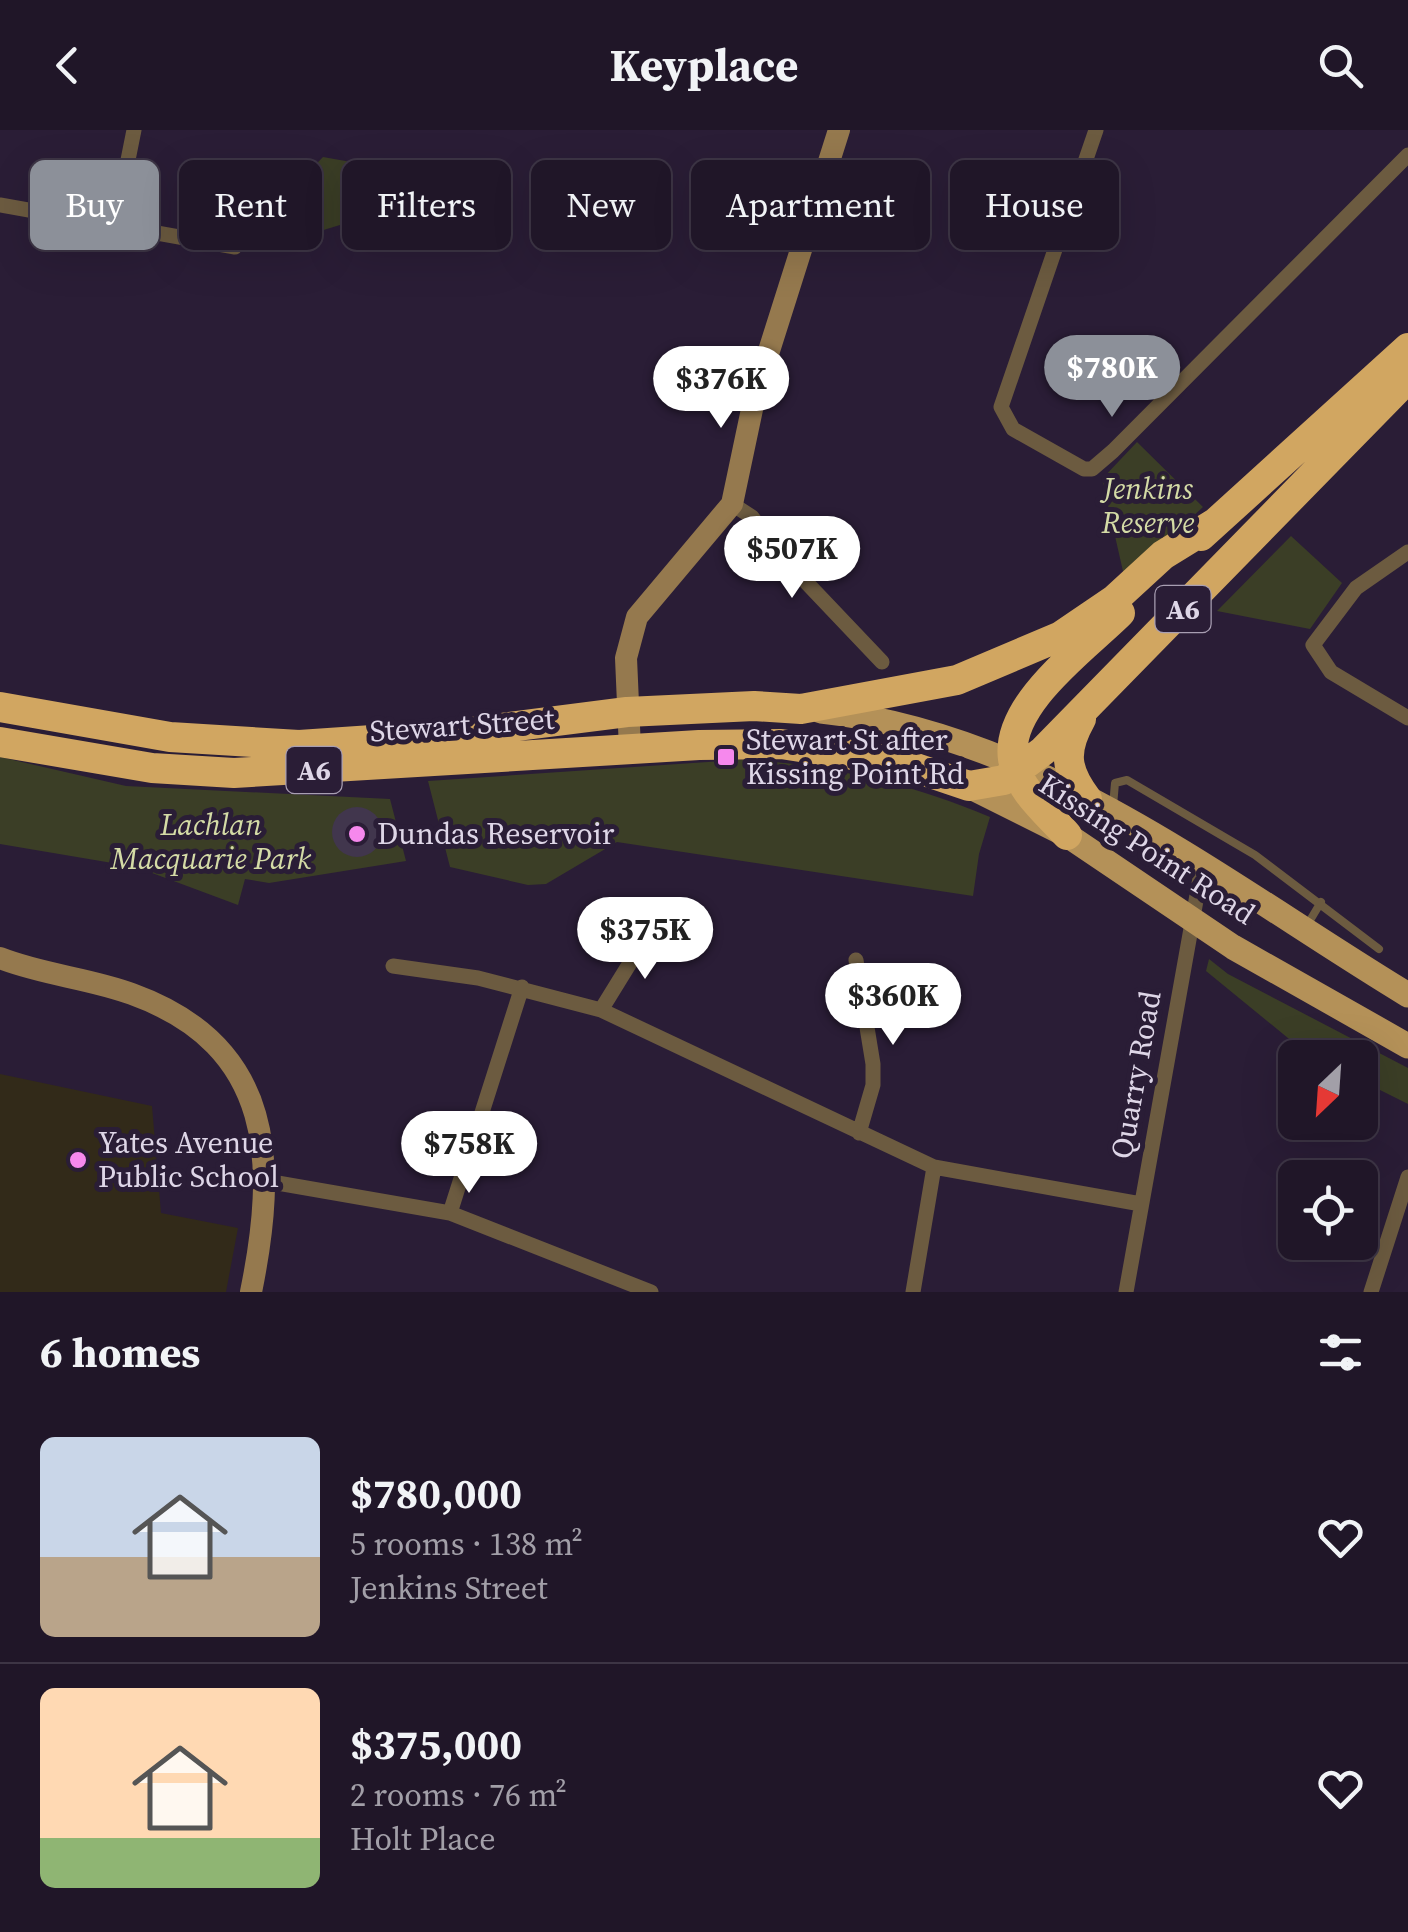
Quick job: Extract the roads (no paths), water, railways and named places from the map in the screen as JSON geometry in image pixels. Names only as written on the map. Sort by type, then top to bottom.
[{"type":"highway","name":"A6","points":[[1019,766],[1019,720],[1036,694],[1215,523],[1408,348]]},
{"type":"highway","name":"A6","points":[[969,786],[993,784],[1090,704],[1408,378]]},
{"type":"highway","name":"A6","points":[[802,708],[957,680],[1061,636],[1114,600],[1164,556],[1215,523]]},
{"type":"highway","points":[[1087,799],[1069,772],[1067,750],[1090,704]]},
{"type":"highway","name":"Kissing Point Road","points":[[627,712],[754,706],[802,708]]},
{"type":"highway","name":"Stewart Street","points":[[0,707],[170,737],[298,745],[446,734],[627,712]]},
{"type":"highway","name":"Stewart Street","points":[[0,742],[152,768],[234,772],[630,749]]},
{"type":"highway","name":"Kissing Point Road","points":[[630,749],[781,744],[898,762],[969,786]]},
{"type":"highway","points":[[1019,766],[1028,792],[1067,835]]},
{"type":"main road","name":"Kissing Point Road","points":[[802,708],[906,724],[1019,766],[1087,799],[1408,995]]},
{"type":"main road","name":"Kissing Point Road","points":[[969,786],[1067,835],[1192,921],[1408,1046]]},
{"type":"street","points":[[128,160],[134,130]]},
{"type":"street","points":[[1096,130],[1001,407],[1013,429],[1084,469],[1092,469],[1113,451],[1408,155]]},
{"type":"street","points":[[630,749],[626,658],[636,618],[732,504],[754,395],[835,131]]},
{"type":"street","points":[[0,204],[30,209]]},
{"type":"street","points":[[732,504],[752,517],[786,561],[882,662]]},
{"type":"street","points":[[1408,552],[1356,588],[1314,645],[1330,672],[1408,718]]},
{"type":"street","name":"Quarry Road","points":[[1126,1292],[1202,867]]},
{"type":"street","points":[[601,1010],[638,950],[638,938]]},
{"type":"street","points":[[0,958],[37,973],[133,994],[178,1015],[214,1045],[239,1076],[261,1127],[266,1181],[261,1240],[250,1292]]},
{"type":"street","points":[[856,960],[873,1074],[860,1133]]},
{"type":"street","points":[[393,966],[522,987],[601,1010],[934,1167],[1141,1204]]},
{"type":"street","points":[[0,976],[37,973]]},
{"type":"street","points":[[450,1213],[522,987]]},
{"type":"street","points":[[913,1292],[934,1167]]},
{"type":"street","points":[[1372,1292],[1408,1177]]},
{"type":"street","points":[[266,1181],[450,1213],[651,1292]]},
{"type":"lane","name":"Kissing Point Road","points":[[1120,819],[1112,804],[1116,783],[1127,780],[1255,855],[1379,949]]},
{"type":"lane","points":[[1304,930],[1321,902]]},
{"type":"place","name":"Stewart St after Kissing Point Rd","points":[[726,757]]},
{"type":"place","name":"Dundas Reservoir","points":[[357,834]]},
{"type":"place","name":"Yates Avenue Public School","points":[[78,1160]]},
{"type":"park label","name":"Jenkins Reserve","points":[[1148,506]]},
{"type":"park label","name":"Lachlan Macquarie Park","points":[[211,842]]}]
